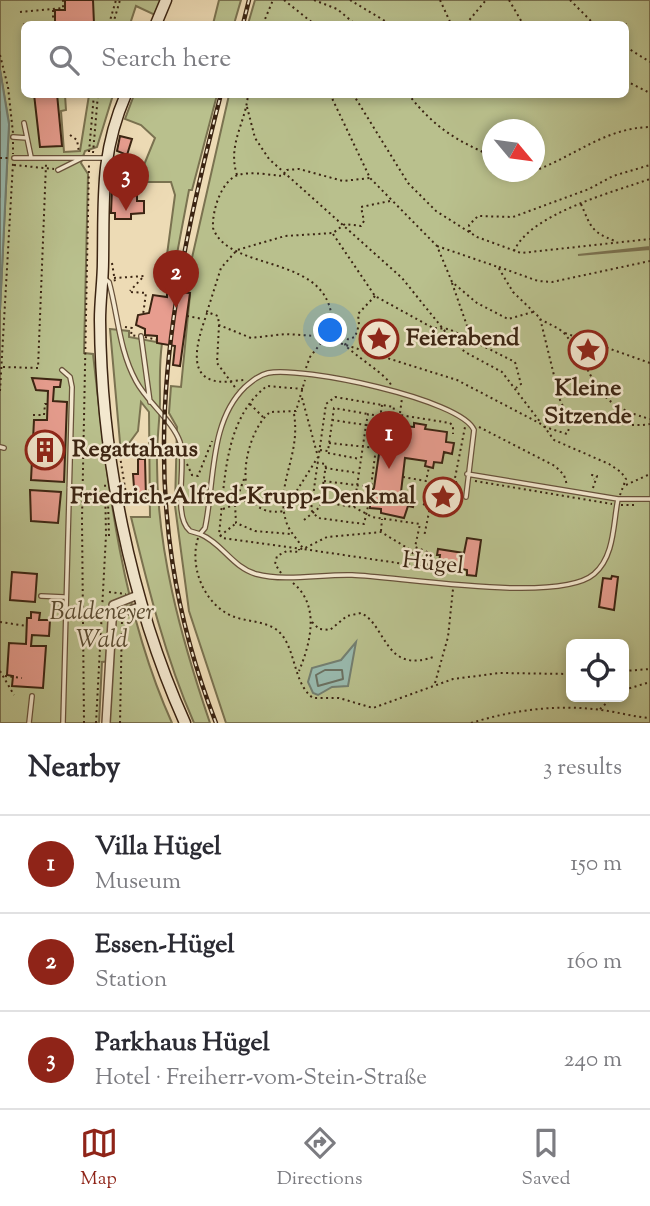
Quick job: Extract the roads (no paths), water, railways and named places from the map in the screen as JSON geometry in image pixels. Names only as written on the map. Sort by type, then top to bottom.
[{"type":"main road","points":[[157,21],[166,0]]},
{"type":"main road","points":[[124,98],[90,157],[108,277],[100,319],[110,448],[128,558],[162,667],[184,723]]},
{"type":"street","points":[[111,616],[140,600]]},
{"type":"street","points":[[106,723],[113,605],[140,600]]},
{"type":"lane","points":[[24,123],[31,157]]},
{"type":"lane","points":[[13,137],[27,138]]},
{"type":"lane","points":[[71,173],[74,164],[72,156]]},
{"type":"lane","points":[[11,158],[90,157]]},
{"type":"lane","points":[[58,170],[90,157]]},
{"type":"lane","name":"Hügel","points":[[108,277],[131,371],[150,404],[171,426],[181,444],[183,522],[190,531],[200,534],[245,570],[257,574],[285,576],[371,576],[520,587],[584,580],[599,569],[607,554],[618,499]]},
{"type":"lane","points":[[141,336],[150,404]]},
{"type":"lane","points":[[62,370],[70,377],[72,387],[63,723]]},
{"type":"lane","points":[[200,534],[206,524],[219,438],[228,409],[239,393],[253,380],[269,373],[305,374],[392,391],[436,405],[471,423],[474,430],[466,497]]},
{"type":"lane","points":[[467,474],[618,499],[650,499]]},
{"type":"lane","points":[[41,596],[65,597]]},
{"type":"lane","points":[[29,723],[32,696]]},
{"type":"water","points":[[0,70],[9,124],[0,310]]},
{"type":"water","points":[[356,642],[348,686],[332,687],[318,695],[313,693],[308,682],[312,668],[341,660]]},
{"type":"railway","points":[[244,21],[249,0]]},
{"type":"railway","points":[[216,723],[189,642],[172,563],[165,486],[165,409],[172,332],[184,255],[220,98]]},
{"type":"place","name":"Parkhaus Hügel","points":[[126,211]]},
{"type":"place","name":"Essen-Hügel","points":[[176,308]]},
{"type":"place","name":"Feierabend","points":[[379,339]]},
{"type":"place","name":"Kleine Sitzende","points":[[588,350]]},
{"type":"place","name":"Regattahaus","points":[[45,450]]},
{"type":"place","name":"Villa Hügel","points":[[389,469]]},
{"type":"place","name":"Friedrich-Alfred-Krupp-Denkmal","points":[[443,497]]},
{"type":"park label","name":"Baldeneyer Wald","points":[[102,627]]}]
